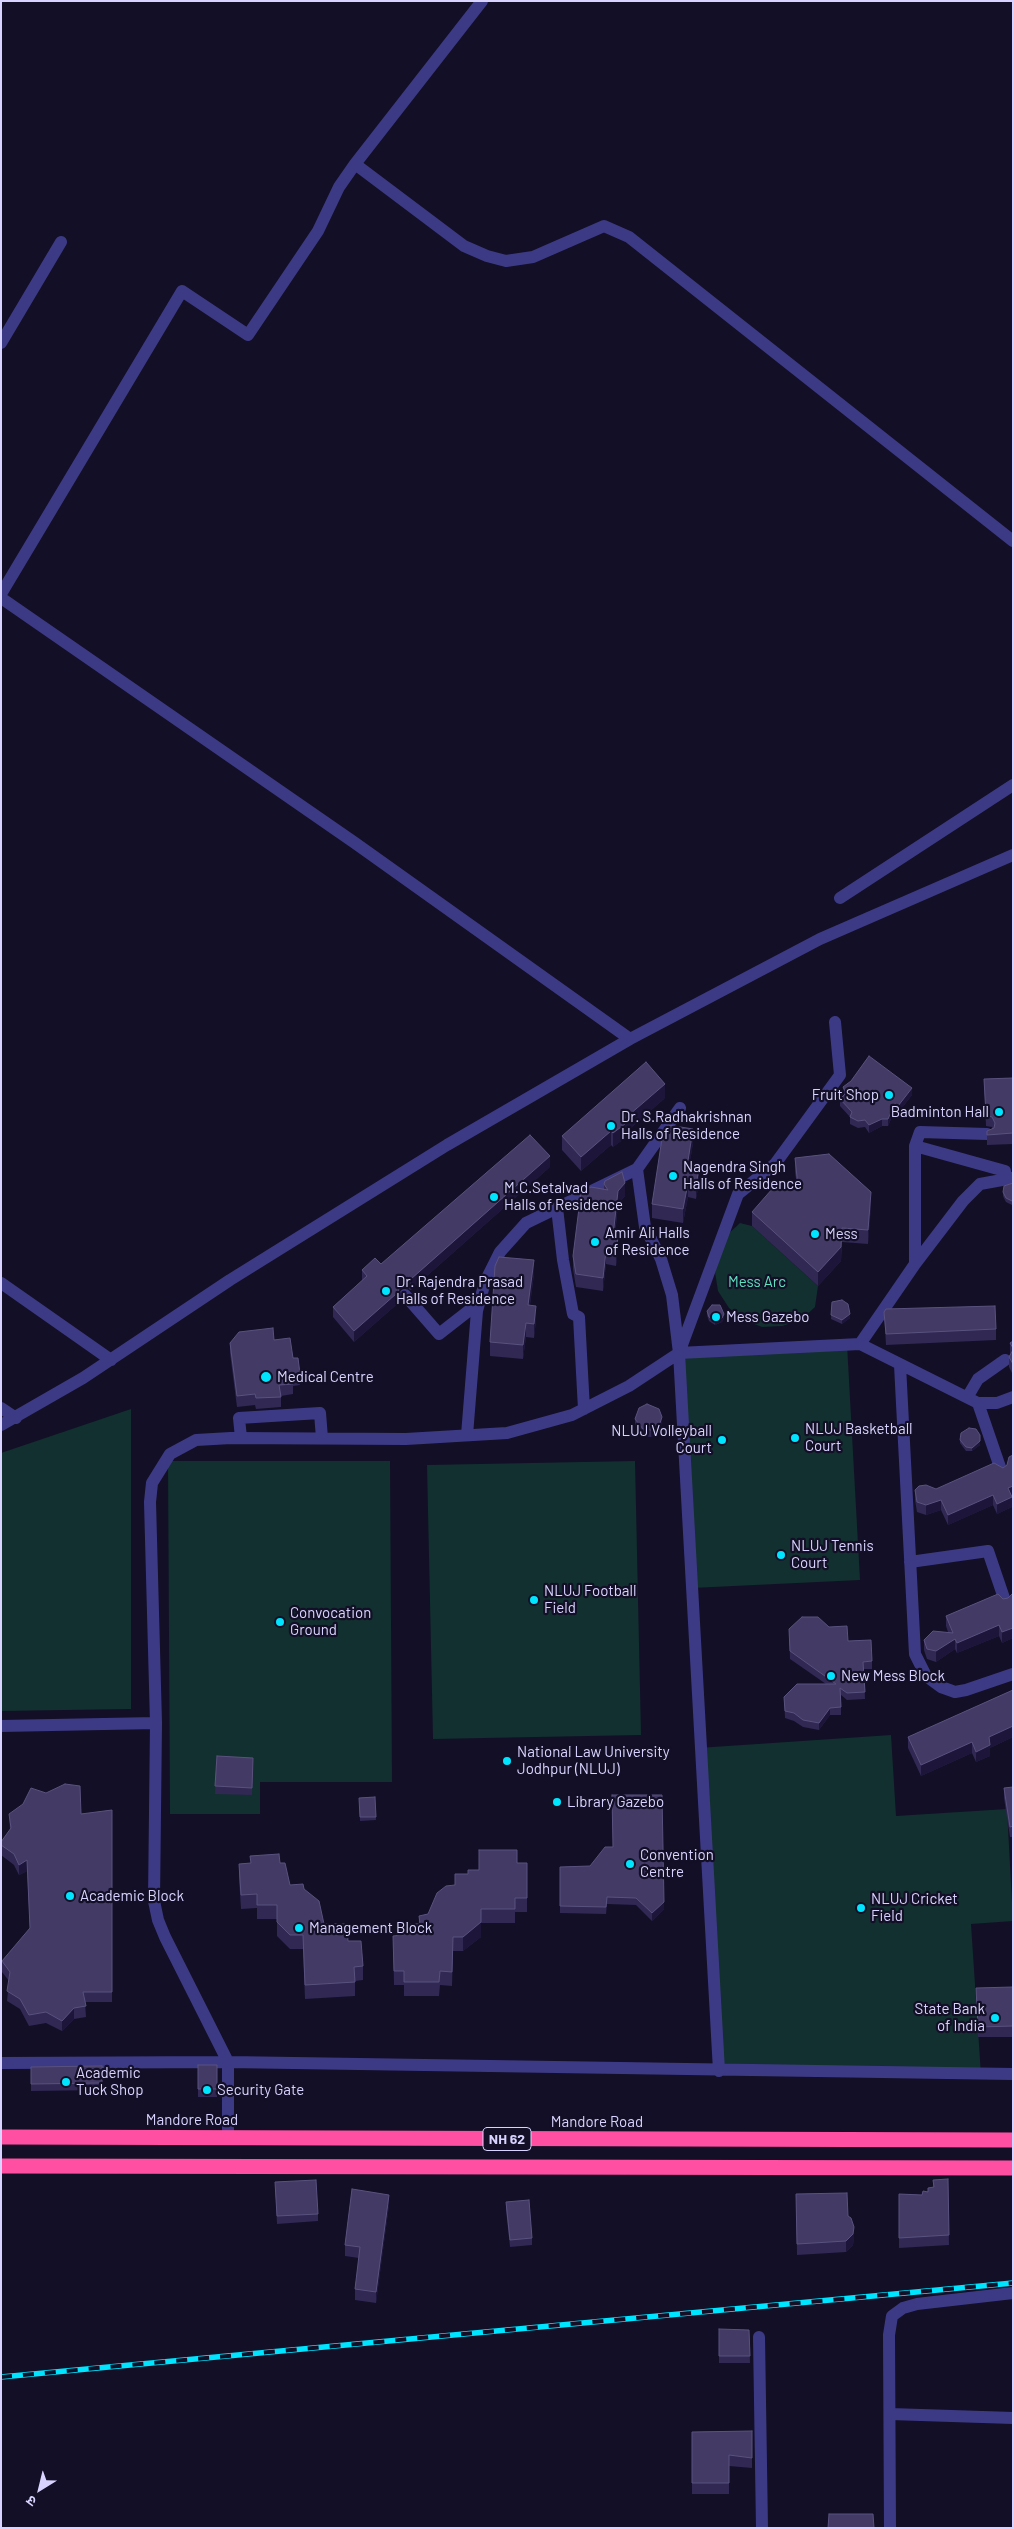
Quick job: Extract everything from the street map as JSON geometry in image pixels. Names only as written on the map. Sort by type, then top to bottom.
[{"type":"highway","name":"Mandore Road","points":[[1,2137],[1013,2140]]},
{"type":"highway","points":[[1,2166],[1013,2168]]},
{"type":"street","points":[[1,594],[182,291],[248,335],[318,231],[339,187],[355,164],[482,1]]},
{"type":"street","points":[[355,164],[464,246],[487,256],[506,261],[533,258],[604,226],[630,237],[1013,541]]},
{"type":"street","points":[[1,343],[61,242]]},
{"type":"street","points":[[1,598],[355,843],[630,1039]]},
{"type":"street","points":[[840,898],[1013,785]]},
{"type":"street","points":[[1,1425],[16,1418],[111,1360],[230,1280],[447,1145],[630,1039],[820,939],[1013,855]]},
{"type":"street","points":[[679,1353],[738,1194],[775,1164],[840,1075],[835,1022]]},
{"type":"street","points":[[467,1435],[480,1302],[485,1282],[500,1252],[526,1223],[637,1169],[680,1108]]},
{"type":"street","points":[[915,1264],[916,1146],[920,1132],[987,1134]]},
{"type":"street","points":[[860,1344],[915,1264],[963,1201],[980,1184],[1009,1178],[1005,1171],[916,1146]]},
{"type":"street","points":[[637,1169],[645,1227],[661,1259],[672,1295],[679,1353],[719,2071]]},
{"type":"street","points":[[557,1208],[563,1260],[573,1314],[579,1317],[584,1409]]},
{"type":"street","points":[[1,1283],[111,1360]]},
{"type":"street","points":[[405,1295],[439,1334],[480,1302]]},
{"type":"street","points":[[228,2138],[228,2062],[165,1937],[157,1916],[154,1901],[156,1723],[150,1502],[152,1483],[170,1454],[196,1440],[241,1438],[406,1439],[507,1433],[572,1415],[629,1386],[679,1353],[860,1344],[973,1400],[997,1403],[1013,1397]]},
{"type":"street","points":[[1001,1470],[973,1400],[978,1379],[1004,1360]]},
{"type":"street","points":[[900,1365],[915,1654],[926,1676],[941,1686],[955,1692],[981,1686],[1013,1674]]},
{"type":"street","points":[[1,1408],[16,1418]]},
{"type":"street","points":[[241,1438],[239,1418],[320,1413],[322,1438]]},
{"type":"street","points":[[910,1562],[988,1551],[1005,1601]]},
{"type":"street","points":[[1,1726],[156,1723]]},
{"type":"street","points":[[1,2063],[228,2062],[1013,2074]]},
{"type":"street","points":[[890,2528],[889,2335],[892,2316],[903,2308],[917,2304],[1013,2293]]},
{"type":"street","points":[[759,2337],[762,2528]]},
{"type":"street","points":[[890,2414],[1013,2418]]},
{"type":"green space","name":"Mess Arc","points":[[740,1223],[752,1226],[818,1286],[815,1307],[801,1320],[782,1326],[762,1327],[744,1320],[729,1308],[718,1291],[715,1272],[726,1236]]},
{"type":"green space","points":[[847,1344],[860,1580],[692,1588],[679,1353]]},
{"type":"green space","points":[[131,1409],[131,1709],[1,1711],[1,1453]]},
{"type":"green space","name":"Convocation Ground","points":[[168,1461],[390,1461],[392,1782],[260,1782],[260,1814],[170,1814]]},
{"type":"green space","name":"NLUJ Football Field","points":[[635,1461],[641,1735],[433,1739],[427,1465]]},
{"type":"green space","name":"NLUJ Cricket Field","points":[[891,1735],[896,1816],[1007,1809],[1013,1921],[971,1924],[981,2075],[719,2071],[698,1748]]},
{"type":"building","points":[[869,1056],[912,1088],[898,1106],[895,1103],[888,1119],[882,1119],[869,1125],[865,1120],[858,1121],[850,1117],[852,1112],[840,1099],[846,1093],[843,1087],[851,1081]]},
{"type":"building","name":"Dr. S.Radhakrishnan Halls of Residence","points":[[646,1062],[665,1084],[622,1121],[625,1124],[613,1133],[611,1131],[581,1157],[562,1136]]},
{"type":"building","name":"Badminton Hall","points":[[1013,1078],[1013,1133],[987,1135],[987,1131],[994,1128],[995,1123],[992,1117],[986,1115],[984,1079]]},
{"type":"building","name":"Nagendra Singh Halls of Residence","points":[[668,1125],[693,1129],[687,1167],[699,1169],[696,1185],[688,1183],[683,1209],[652,1204],[663,1132]]},
{"type":"building","points":[[530,1135],[550,1156],[411,1279],[404,1276],[399,1279],[397,1286],[399,1290],[396,1294],[354,1331],[333,1307],[367,1276],[362,1270],[375,1258],[381,1264]]},
{"type":"building","name":"Mess","points":[[829,1154],[871,1192],[868,1230],[842,1228],[841,1247],[818,1272],[752,1212],[773,1188],[798,1186],[795,1158]]},
{"type":"building","name":"Amir Ali Halls of Residence","points":[[622,1172],[625,1183],[618,1191],[613,1236],[618,1237],[616,1253],[606,1251],[603,1278],[576,1274],[573,1256],[581,1192],[591,1187],[608,1190],[604,1184],[605,1181]]},
{"type":"building","points":[[1013,1183],[1012,1201],[1006,1198],[1003,1192],[1004,1186]]},
{"type":"building","points":[[499,1257],[534,1260],[528,1305],[536,1306],[534,1324],[526,1323],[523,1345],[490,1342],[495,1266]]},
{"type":"building","points":[[842,1300],[848,1304],[850,1314],[842,1320],[831,1315],[832,1302]]},
{"type":"building","name":"Mess Gazebo","points":[[712,1305],[720,1305],[724,1314],[722,1318],[715,1321],[709,1317],[707,1311]]},
{"type":"building","points":[[995,1306],[996,1329],[886,1334],[884,1312],[886,1309]]},
{"type":"building","name":"Medical Centre","points":[[273,1328],[274,1340],[290,1338],[293,1358],[298,1358],[300,1374],[292,1375],[293,1384],[279,1385],[281,1397],[256,1398],[255,1394],[237,1396],[230,1343],[239,1332]]},
{"type":"building","points":[[1013,1350],[1013,1364],[1009,1357]]},
{"type":"building","points":[[647,1404],[659,1409],[662,1417],[659,1426],[651,1430],[643,1429],[635,1419],[639,1408]]},
{"type":"building","points":[[969,1428],[976,1429],[980,1435],[980,1441],[972,1448],[966,1447],[960,1440],[961,1433]]},
{"type":"building","points":[[1013,1455],[1013,1486],[1008,1488],[1012,1497],[997,1504],[993,1495],[948,1515],[941,1500],[926,1505],[917,1502],[915,1490],[919,1486],[926,1485],[936,1489],[994,1463],[1003,1468],[1007,1465],[1009,1457]]},
{"type":"building","points":[[1013,1593],[1013,1628],[1002,1632],[999,1625],[957,1643],[955,1639],[936,1651],[927,1649],[924,1640],[933,1631],[953,1633],[946,1616],[998,1594],[1003,1599],[1008,1598]]},
{"type":"building","name":"New Mess Block","points":[[802,1617],[818,1617],[829,1627],[847,1626],[848,1641],[871,1640],[872,1661],[863,1662],[865,1692],[847,1693],[840,1688],[841,1707],[830,1708],[819,1723],[803,1720],[794,1713],[785,1711],[784,1697],[797,1684],[836,1684],[790,1651],[789,1629]]},
{"type":"building","points":[[1013,1690],[1013,1726],[989,1737],[990,1745],[976,1752],[972,1742],[921,1765],[908,1737]]},
{"type":"building","points":[[217,1756],[253,1758],[252,1788],[215,1786]]},
{"type":"building","name":"Academic Block","points":[[65,1784],[80,1786],[81,1814],[112,1810],[112,1992],[83,1992],[86,2006],[74,2008],[62,2021],[46,2012],[29,2015],[20,1999],[7,1991],[10,1972],[2,1961],[30,1928],[27,1860],[19,1865],[14,1854],[1,1845],[1,1842],[11,1828],[9,1814],[23,1804],[31,1788],[46,1793]]},
{"type":"building","points":[[1013,1787],[1013,1826],[1010,1827],[1004,1788]]},
{"type":"building","name":"Convention Centre","points":[[612,1795],[662,1795],[664,1902],[652,1913],[636,1898],[607,1897],[606,1907],[560,1906],[560,1867],[590,1866],[605,1847],[613,1847]]},
{"type":"building","points":[[375,1797],[376,1817],[360,1817],[359,1798]]},
{"type":"building","points":[[479,1850],[517,1850],[517,1863],[527,1863],[527,1898],[515,1898],[515,1909],[481,1909],[481,1922],[463,1937],[453,1937],[452,1972],[440,1971],[439,1982],[404,1982],[404,1971],[394,1971],[393,1936],[403,1935],[403,1924],[420,1924],[419,1916],[428,1914],[437,1893],[446,1886],[455,1885],[455,1874],[468,1874],[468,1870],[479,1870]]},
{"type":"building","name":"Management Block","points":[[279,1854],[280,1863],[285,1863],[290,1885],[303,1884],[304,1889],[319,1901],[324,1924],[347,1924],[348,1941],[361,1941],[363,1966],[354,1967],[355,1982],[305,1985],[303,1935],[290,1935],[277,1922],[277,1905],[257,1905],[257,1894],[241,1895],[239,1864],[251,1863],[250,1856]]},
{"type":"building","name":"State Bank of India","points":[[1013,1987],[1013,2026],[978,2027],[976,1988]]},
{"type":"building","points":[[198,2065],[217,2065],[217,2089],[198,2089]]},
{"type":"building","points":[[102,2066],[102,2083],[31,2084],[31,2067]]},
{"type":"building","points":[[948,2179],[949,2235],[899,2238],[899,2194],[922,2195],[923,2191],[928,2192],[928,2188],[934,2187],[933,2180]]},
{"type":"building","points":[[316,2180],[318,2214],[277,2216],[275,2182]]},
{"type":"building","points":[[352,2189],[389,2195],[376,2292],[355,2289],[360,2247],[345,2245]]},
{"type":"building","points":[[847,2193],[848,2216],[851,2218],[854,2227],[853,2234],[846,2241],[797,2244],[796,2194]]},
{"type":"building","points":[[529,2200],[532,2238],[510,2240],[506,2202]]},
{"type":"building","points":[[719,2329],[749,2330],[750,2356],[719,2356]]},
{"type":"building","points":[[752,2431],[752,2458],[729,2455],[729,2483],[692,2483],[692,2432]]},
{"type":"building","points":[[829,2514],[873,2514],[874,2528],[828,2528]]},
{"type":"railway","points":[[1,2377],[1013,2283]]},
{"type":"place","name":"Fruit Shop","points":[[889,1095]]},
{"type":"place","name":"Badminton Hall","points":[[999,1112]]},
{"type":"place","name":"Dr. S.Radhakrishnan Halls of Residence","points":[[611,1126]]},
{"type":"place","name":"Nagendra Singh Halls of Residence","points":[[673,1176]]},
{"type":"place","name":"M.C.Setalvad Halls of Residence","points":[[494,1197]]},
{"type":"place","name":"Mess","points":[[815,1234]]},
{"type":"place","name":"Amir Ali Halls of Residence","points":[[595,1242]]},
{"type":"place","name":"Dr. Rajendra Prasad Halls of Residence","points":[[386,1291]]},
{"type":"place","name":"Mess Gazebo","points":[[716,1317]]},
{"type":"place","name":"Medical Centre","points":[[266,1377]]},
{"type":"place","name":"NLUJ Basketball Court","points":[[795,1438]]},
{"type":"place","name":"NLUJ Volleyball Court","points":[[722,1440]]},
{"type":"place","name":"NLUJ Tennis Court","points":[[781,1555]]},
{"type":"place","name":"NLUJ Football Field","points":[[534,1600]]},
{"type":"place","name":"Convocation Ground","points":[[280,1622]]},
{"type":"place","name":"New Mess Block","points":[[831,1676]]},
{"type":"place","name":"National Law University Jodhpur (NLUJ)","points":[[507,1761]]},
{"type":"place","name":"Library Gazebo","points":[[557,1802]]},
{"type":"place","name":"Convention Centre","points":[[630,1864]]},
{"type":"place","name":"Academic Block","points":[[70,1896]]},
{"type":"place","name":"NLUJ Cricket Field","points":[[861,1908]]},
{"type":"place","name":"Management Block","points":[[299,1928]]},
{"type":"place","name":"State Bank of India","points":[[995,2018]]},
{"type":"place","name":"Academic Tuck Shop","points":[[66,2082]]},
{"type":"place","name":"Security Gate","points":[[207,2090]]}]
